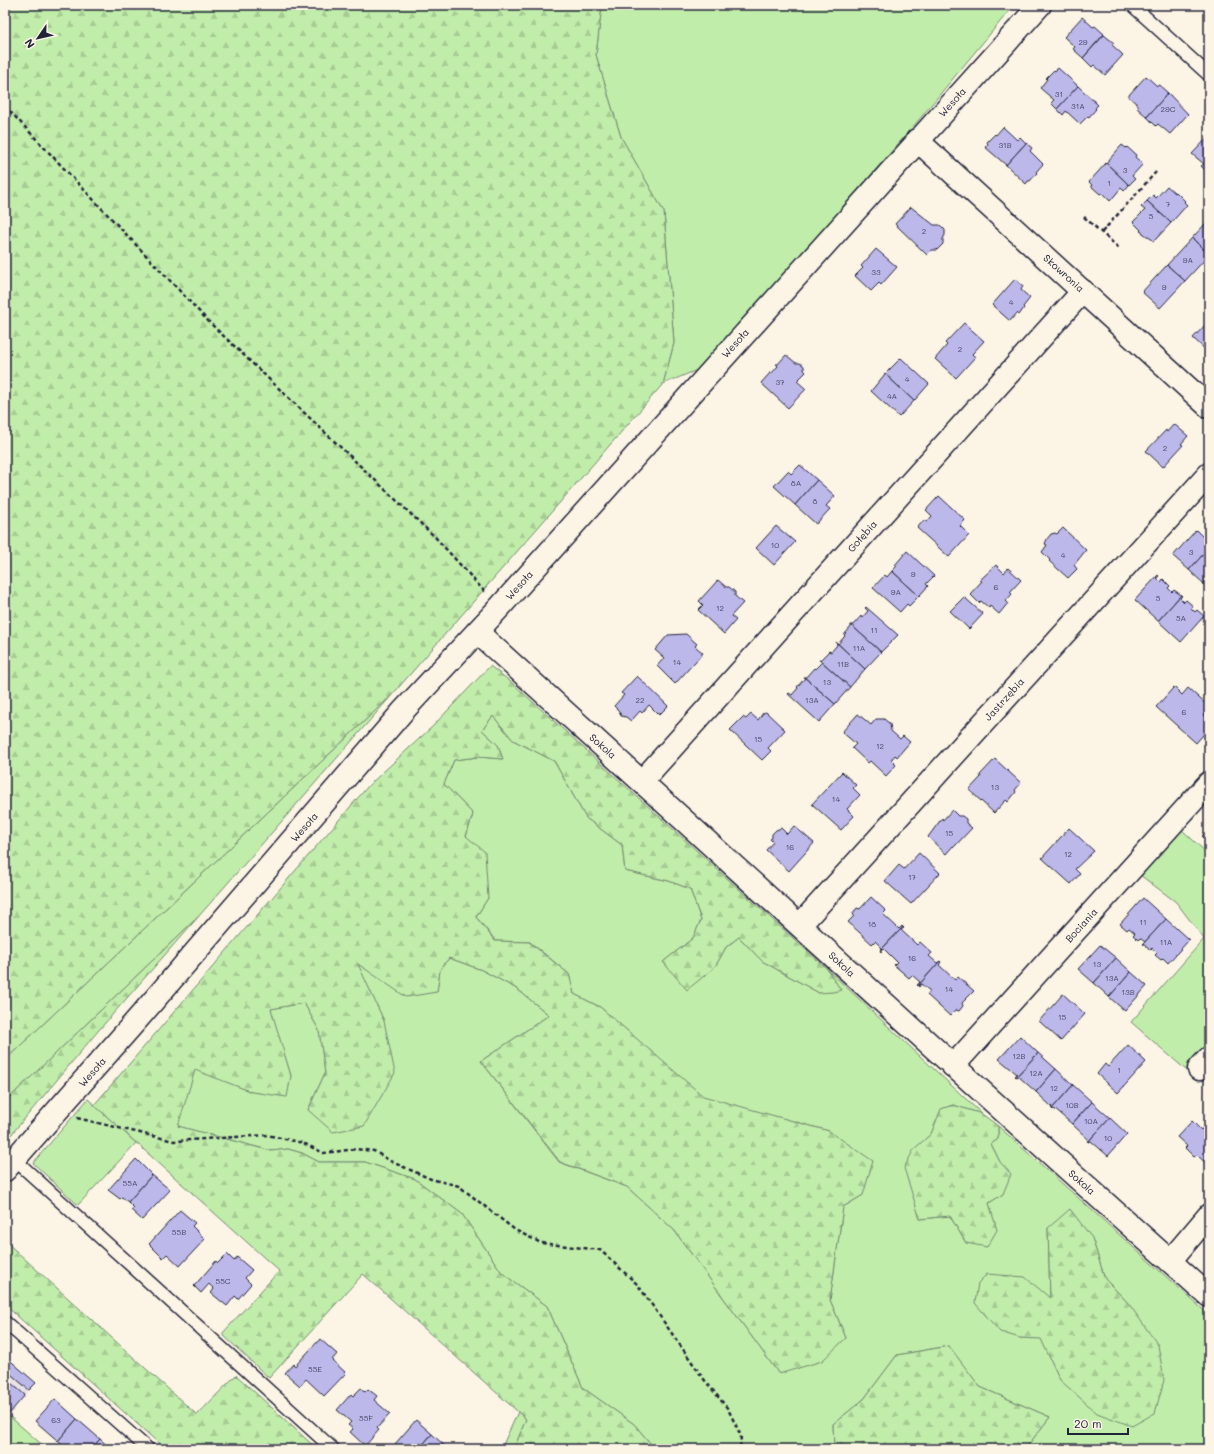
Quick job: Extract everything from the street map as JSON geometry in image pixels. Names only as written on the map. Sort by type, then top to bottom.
[{"type":"street","name":"Wesoła","points":[[10,1165],[404,710],[499,608],[917,140],[1040,5]]},
{"type":"street","name":"Skowronia","points":[[917,140],[1209,407]]},
{"type":"street","name":"Gołębia","points":[[642,781],[1083,291]]},
{"type":"street","name":"Jastrzębia","points":[[800,925],[1209,474]]},
{"type":"street","name":"Sokola","points":[[477,632],[953,1066],[1209,1296]]},
{"type":"street","name":"Bociania","points":[[953,1066],[1209,783]]},
{"type":"street","points":[[1170,1261],[1209,1215]]},
{"type":"lane","points":[[1132,5],[1209,75]]},
{"type":"lane","points":[[10,1165],[334,1449]]},
{"type":"lane","points":[[5,1322],[148,1449]]},
{"type":"path","points":[[5,106],[210,323],[436,538],[499,608]]},
{"type":"path","points":[[1102,232],[1156,172]]},
{"type":"path","points":[[1084,217],[1120,249]]},
{"type":"path","points":[[56,1113],[109,1127],[174,1141],[267,1135],[303,1143],[324,1153],[356,1149],[374,1151],[392,1162],[431,1179],[459,1186],[515,1230],[541,1243],[600,1250],[638,1285],[703,1378],[728,1408],[741,1436],[740,1449]]},
{"type":"shaded area","points":[[5,1356],[36,1383],[8,1415],[5,1412]]},
{"type":"green space","points":[[5,5],[602,5],[596,55],[621,137],[664,212],[674,343],[663,384],[392,695],[5,1060]]},
{"type":"green space","points":[[602,5],[1014,5],[912,128],[702,368],[663,384],[674,343],[664,212],[621,137],[596,55]]},
{"type":"green space","points":[[490,666],[511,682],[827,969],[841,990],[819,993],[762,961],[739,937],[726,947],[715,967],[687,990],[663,962],[693,938],[701,920],[690,889],[669,881],[625,871],[622,845],[586,818],[554,761],[513,740],[493,716],[482,730],[498,745],[503,759],[478,757],[454,760],[444,784],[473,814],[466,836],[485,852],[488,898],[476,917],[495,941],[529,942],[569,974],[574,994],[600,1007],[703,1096],[829,1131],[873,1161],[863,1195],[843,1207],[830,1300],[846,1338],[822,1361],[779,1374],[674,1230],[627,1187],[560,1162],[481,1061],[549,1015],[517,989],[482,970],[449,958],[440,970],[437,992],[406,997],[358,964],[384,1021],[395,1073],[364,1126],[333,1132],[308,1110],[325,1073],[319,1030],[304,1003],[271,1009],[291,1076],[287,1097],[252,1092],[195,1070],[178,1126],[271,1151],[288,1149],[302,1153],[319,1162],[365,1162],[415,1179],[462,1214],[502,1273],[547,1306],[583,1388],[634,1424],[655,1449],[514,1449],[526,1419],[363,1274],[269,1378],[222,1334],[279,1271],[94,1105],[369,785],[432,727]]},
{"type":"green space","points":[[392,695],[199,916],[5,1102],[5,1060]]},
{"type":"green space","points":[[493,716],[513,740],[554,761],[586,818],[622,845],[625,871],[669,881],[690,889],[701,920],[693,938],[663,962],[715,967],[726,947],[739,937],[762,961],[819,993],[840,990],[827,969],[982,1114],[953,1105],[942,1109],[931,1134],[917,1147],[916,1202],[920,1219],[950,1216],[966,1243],[996,1230],[989,1203],[1003,1194],[1000,1162],[991,1144],[998,1139],[998,1126],[1209,1315],[1209,1449],[1025,1449],[1050,1417],[980,1387],[948,1346],[897,1355],[864,1399],[833,1424],[834,1449],[655,1449],[634,1424],[583,1388],[547,1306],[502,1273],[462,1214],[415,1179],[365,1162],[319,1162],[302,1153],[288,1149],[272,1151],[177,1126],[195,1069],[252,1092],[291,1076],[270,1009],[304,1003],[319,1030],[325,1073],[308,1110],[384,1021],[357,963],[437,991],[440,970],[449,958],[482,970],[517,989],[549,1015],[481,1061],[559,1162],[627,1187],[674,1230],[779,1374],[846,1338],[830,1300],[843,1207],[863,1195],[829,1131],[703,1097],[600,1007],[574,994],[569,974],[530,942],[496,941],[476,917],[488,898],[466,837],[473,814],[444,784],[454,760],[478,757],[502,759],[498,745],[482,730]],"holes":[[[1048,1228],[1092,1238],[1105,1279],[1129,1304],[1060,1380],[1041,1338],[1020,1338],[1050,1299]]]},
{"type":"green space","points":[[1181,829],[1209,855],[1209,1043],[1186,1070],[1131,1022],[1204,939],[1176,902],[1140,875]]},
{"type":"green space","points":[[199,916],[98,1031],[5,1142],[5,1102]]},
{"type":"green space","points":[[88,1099],[136,1143],[78,1205],[33,1163]]},
{"type":"green space","points":[[953,1105],[982,1114],[998,1126],[998,1139],[991,1144],[1000,1162],[1011,1174],[1003,1194],[989,1203],[997,1230],[987,1247],[966,1243],[950,1216],[920,1219],[904,1168],[914,1149],[931,1134],[941,1109]]},
{"type":"green space","points":[[1070,1209],[1092,1238],[1105,1279],[1129,1304],[1158,1345],[1164,1380],[1155,1413],[1132,1426],[1097,1413],[1060,1380],[1041,1339],[1020,1338],[1000,1332],[975,1303],[978,1283],[987,1274],[1025,1277],[1050,1298],[1048,1228]]},
{"type":"green space","points":[[5,1241],[197,1415],[236,1375],[317,1449],[165,1449],[5,1305]]},
{"type":"green space","points":[[949,1346],[980,1387],[1050,1417],[1025,1449],[834,1449],[833,1424],[864,1399],[897,1355]]},
{"type":"green space","points":[[5,1412],[8,1415],[47,1449],[5,1449]]},
{"type":"green space","points":[[518,1412],[526,1419],[514,1449],[501,1449]]},
{"type":"building","points":[[1082,17],[1104,34],[1083,58],[1073,49],[1075,47],[1064,37]]},
{"type":"building","points":[[1104,35],[1114,43],[1112,45],[1123,55],[1105,75],[1094,65],[1092,67],[1083,58]]},
{"type":"building","points":[[1058,68],[1078,86],[1057,109],[1051,103],[1054,100],[1040,88],[1047,79],[1046,78]]},
{"type":"building","points":[[1146,76],[1168,93],[1147,117],[1137,108],[1139,106],[1128,96]]},
{"type":"building","points":[[1078,86],[1098,105],[1089,117],[1088,116],[1080,124],[1066,111],[1063,115],[1057,109]]},
{"type":"building","points":[[1168,93],[1188,114],[1170,134],[1158,124],[1156,126],[1147,117]]},
{"type":"building","points":[[1003,127],[1017,140],[1020,137],[1026,143],[1006,165],[985,147],[988,144],[987,142]]},
{"type":"building","points":[[1209,136],[1209,174],[1201,166],[1204,164],[1192,154]]},
{"type":"building","points":[[1026,143],[1032,148],[1030,151],[1043,164],[1036,172],[1037,173],[1026,184],[1006,165]]},
{"type":"building","points":[[1122,145],[1126,148],[1127,147],[1136,155],[1135,157],[1143,164],[1132,176],[1135,179],[1129,185],[1106,163]]},
{"type":"building","points":[[1106,163],[1129,185],[1124,191],[1121,188],[1110,201],[1102,193],[1100,194],[1091,186],[1092,185],[1089,182]]},
{"type":"building","points":[[1167,186],[1175,193],[1176,192],[1187,205],[1171,223],[1147,201],[1153,195],[1156,198]]},
{"type":"building","points":[[1147,201],[1171,223],[1154,241],[1140,231],[1141,230],[1133,222],[1145,210],[1141,207]]},
{"type":"building","points":[[911,207],[934,225],[940,225],[945,230],[943,244],[937,250],[932,250],[927,255],[895,224]]},
{"type":"building","points":[[1209,220],[1209,254],[1192,238]]},
{"type":"building","points":[[1192,238],[1209,255],[1185,281],[1167,265]]},
{"type":"building","points":[[876,249],[897,267],[881,285],[879,283],[871,291],[855,276],[863,268],[861,266]]},
{"type":"building","points":[[1167,265],[1185,281],[1160,308],[1142,292]]},
{"type":"building","points":[[1015,279],[1023,286],[1021,290],[1030,298],[1019,315],[1017,313],[1010,321],[992,305]]},
{"type":"building","points":[[1209,321],[1209,353],[1193,338]]},
{"type":"building","points":[[964,323],[984,341],[972,354],[975,357],[956,378],[935,359],[947,345],[945,343]]},
{"type":"building","points":[[786,355],[796,363],[800,363],[804,366],[804,370],[806,372],[797,381],[806,389],[788,408],[761,383],[770,371],[772,373],[778,366],[776,364],[778,364]]},
{"type":"building","points":[[901,358],[929,384],[914,401],[885,374]]},
{"type":"building","points":[[885,374],[914,401],[899,417],[871,391]]},
{"type":"building","points":[[1174,424],[1188,436],[1181,444],[1183,445],[1163,467],[1146,451],[1166,430],[1167,432]]},
{"type":"building","points":[[800,465],[817,480],[795,505],[774,486],[788,471],[791,474]]},
{"type":"building","points":[[817,480],[835,496],[826,506],[830,509],[816,524],[795,505]]},
{"type":"building","points":[[939,496],[965,520],[960,526],[969,535],[949,557],[917,528],[924,520],[927,522],[932,516],[926,510]]},
{"type":"building","points":[[776,526],[795,542],[774,565],[756,548]]},
{"type":"building","points":[[1063,528],[1086,550],[1074,565],[1077,569],[1068,578],[1049,561],[1050,560],[1042,552],[1047,545],[1045,544],[1047,539],[1051,534],[1057,534]]},
{"type":"building","points":[[1196,530],[1209,543],[1209,548],[1189,570],[1173,556]]},
{"type":"building","points":[[1209,548],[1209,578],[1204,584],[1189,570]]},
{"type":"building","points":[[907,551],[934,576],[926,584],[928,586],[919,596],[892,571]]},
{"type":"building","points":[[996,565],[1004,573],[1008,568],[1021,580],[1010,592],[1012,594],[1006,601],[1008,603],[999,614],[990,606],[989,608],[981,601],[979,603],[970,594],[982,581],[980,580]]},
{"type":"building","points":[[892,571],[919,596],[909,606],[907,604],[900,612],[873,588],[885,575],[887,577]]},
{"type":"building","points":[[1158,575],[1159,576],[1157,578],[1161,582],[1163,579],[1170,586],[1168,588],[1172,592],[1174,590],[1181,595],[1158,621],[1135,600]]},
{"type":"building","points":[[1209,578],[1209,588],[1204,584]]},
{"type":"building","points":[[718,580],[735,592],[735,596],[743,603],[731,616],[736,620],[724,634],[698,610],[703,605],[699,601]]},
{"type":"building","points":[[1181,595],[1182,596],[1180,598],[1184,602],[1186,600],[1193,606],[1191,608],[1195,612],[1197,610],[1204,616],[1181,642],[1158,621]]},
{"type":"building","points":[[964,597],[983,614],[969,629],[950,611]]},
{"type":"building","points":[[866,607],[898,635],[881,652],[851,625],[853,625],[861,616],[862,618],[868,611],[865,608]]},
{"type":"building","points":[[851,625],[881,652],[865,669],[838,644],[845,636],[844,635]]},
{"type":"building","points":[[686,634],[697,644],[695,646],[703,653],[675,684],[657,666],[664,658],[655,650],[668,635]]},
{"type":"building","points":[[836,642],[865,669],[850,687],[820,660],[829,651],[831,652],[837,645]]},
{"type":"building","points":[[820,660],[850,687],[835,704],[804,677],[806,677],[822,662]]},
{"type":"building","points":[[637,676],[668,706],[659,715],[649,705],[642,713],[640,711],[631,721],[626,717],[621,716],[619,711],[614,706],[624,695],[621,693]]},
{"type":"building","points":[[804,677],[835,704],[819,722],[788,694],[789,693],[792,695],[805,678]]},
{"type":"building","points":[[1174,687],[1182,695],[1188,688],[1209,707],[1203,715],[1209,720],[1209,728],[1196,743],[1156,707]]},
{"type":"building","points":[[766,712],[785,730],[768,748],[771,751],[762,760],[730,730],[743,717],[746,719],[751,714],[758,720],[763,713]]},
{"type":"building","points":[[858,714],[871,725],[876,719],[884,719],[890,724],[891,731],[900,739],[903,736],[910,742],[897,757],[895,755],[891,760],[896,765],[886,776],[870,761],[868,763],[852,748],[856,744],[842,732]]},
{"type":"building","points":[[995,759],[1021,783],[1008,802],[1006,800],[994,813],[969,790],[981,777],[980,775]]},
{"type":"building","points":[[842,772],[856,785],[853,788],[860,795],[847,809],[854,816],[841,830],[812,804]]},
{"type":"building","points":[[952,810],[958,816],[962,816],[966,819],[966,823],[972,828],[946,854],[928,837],[942,818],[943,820]]},
{"type":"building","points":[[794,826],[814,843],[789,871],[766,850],[773,842],[770,839],[776,830],[781,828],[787,834]]},
{"type":"building","points":[[1069,828],[1094,851],[1075,869],[1080,874],[1071,884],[1042,858]]},
{"type":"building","points":[[1209,829],[1209,842],[1202,836]]},
{"type":"building","points":[[919,853],[940,873],[911,904],[885,881],[899,865],[904,869]]},
{"type":"building","points":[[871,897],[886,911],[883,914],[899,929],[902,926],[903,927],[880,951],[882,948],[875,941],[872,944],[848,922],[854,916],[853,913],[857,908],[860,909]]},
{"type":"building","points":[[1143,898],[1166,919],[1145,942],[1140,938],[1138,940],[1133,935],[1135,933],[1129,928],[1127,930],[1120,924]]},
{"type":"building","points":[[1166,919],[1189,940],[1168,963],[1163,958],[1161,960],[1155,955],[1157,953],[1152,948],[1150,950],[1143,944]]},
{"type":"building","points":[[903,927],[904,928],[901,930],[917,945],[920,942],[932,953],[929,956],[937,963],[940,961],[918,986],[917,985],[920,982],[912,975],[909,978],[894,965],[897,962],[884,949],[881,952],[880,951]]},
{"type":"building","points":[[1100,945],[1116,958],[1094,983],[1078,969]]},
{"type":"building","points":[[1116,958],[1131,972],[1109,997],[1094,983]]},
{"type":"building","points":[[940,961],[941,962],[939,965],[955,980],[958,977],[974,991],[962,1003],[963,1006],[959,1011],[956,1010],[950,1016],[927,995],[930,991],[921,984],[919,987],[918,986]]},
{"type":"building","points":[[1131,972],[1147,986],[1125,1011],[1109,997]]},
{"type":"building","points":[[1063,994],[1085,1014],[1061,1041],[1039,1021]]},
{"type":"building","points":[[1020,1036],[1038,1053],[1016,1077],[1015,1076],[1017,1074],[999,1059]]},
{"type":"building","points":[[1128,1045],[1146,1062],[1118,1093],[1097,1074],[1105,1064],[1108,1067]]},
{"type":"building","points":[[1038,1053],[1056,1069],[1036,1092],[1018,1076],[1016,1077]]},
{"type":"building","points":[[1056,1069],[1073,1085],[1052,1109],[1052,1107],[1036,1092]]},
{"type":"building","points":[[1073,1085],[1092,1102],[1072,1124],[1052,1109]]},
{"type":"building","points":[[1092,1102],[1110,1118],[1088,1142],[1088,1139],[1072,1124]]},
{"type":"building","points":[[1110,1118],[1127,1134],[1108,1156],[1091,1141],[1088,1142]]},
{"type":"building","points":[[1192,1121],[1201,1130],[1209,1121],[1209,1166],[1197,1155],[1194,1157],[1185,1148],[1187,1146],[1177,1137]]},
{"type":"building","points":[[136,1159],[152,1175],[128,1202],[122,1197],[120,1199],[108,1190]]},
{"type":"building","points":[[152,1175],[170,1190],[142,1220],[131,1210],[134,1208],[128,1202]]},
{"type":"building","points":[[180,1210],[195,1223],[192,1226],[205,1239],[180,1266],[167,1254],[163,1258],[149,1244]]},
{"type":"building","points":[[227,1254],[234,1261],[237,1257],[252,1270],[245,1278],[251,1284],[238,1299],[235,1296],[227,1306],[211,1293],[214,1289],[209,1284],[201,1293],[194,1286],[216,1261],[218,1263]]},
{"type":"building","points":[[320,1339],[337,1354],[332,1360],[346,1373],[324,1396],[306,1379],[300,1386],[285,1373],[293,1364],[295,1366]]},
{"type":"building","points":[[5,1356],[36,1383],[29,1390],[5,1369]]},
{"type":"building","points":[[11,1383],[25,1395],[8,1415],[5,1412],[5,1387],[6,1388]]},
{"type":"building","points":[[361,1388],[365,1392],[368,1389],[377,1396],[374,1400],[390,1414],[377,1428],[379,1430],[365,1446],[350,1432],[353,1429],[348,1425],[351,1422],[337,1410],[351,1394],[353,1396]]},
{"type":"building","points":[[55,1399],[77,1419],[58,1441],[35,1421]]},
{"type":"building","points":[[77,1419],[100,1439],[91,1449],[66,1449],[58,1441]]},
{"type":"building","points":[[416,1420],[432,1434],[419,1449],[400,1449],[395,1444]]},
{"type":"building","points":[[432,1434],[448,1449],[419,1449]]},
{"type":"building","points":[[100,1439],[111,1449],[91,1449]]}]
